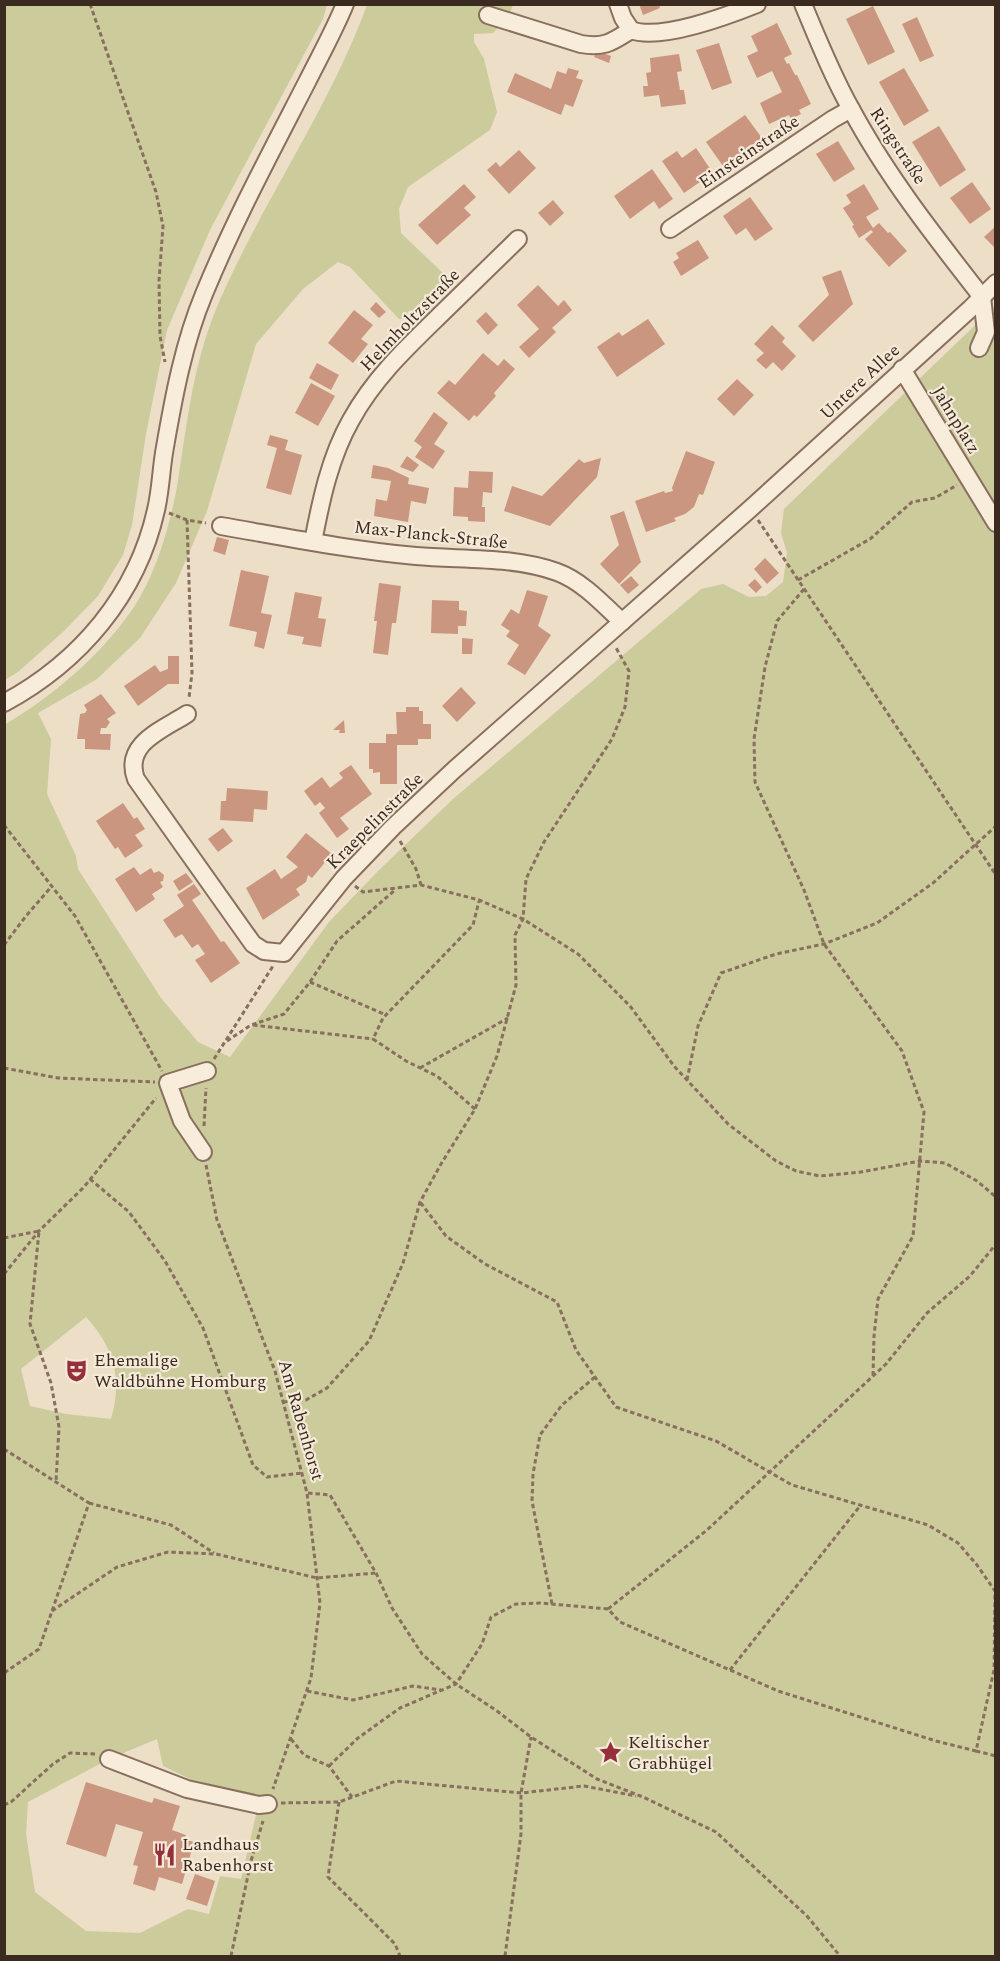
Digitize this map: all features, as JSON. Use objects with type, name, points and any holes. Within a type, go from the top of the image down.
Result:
[{"type":"street","points":[[4,703],[23,693],[70,657],[95,633],[118,602],[135,573],[157,508],[165,447],[185,349],[203,296],[230,234],[345,4]]},
{"type":"street","points":[[618,4],[623,18],[632,30],[650,34],[728,16],[756,4]]},
{"type":"street","name":"Ringstraße","points":[[803,4],[820,46],[851,109],[929,230],[982,297]]},
{"type":"street","points":[[488,15],[581,44],[595,46],[609,45],[632,30]]},
{"type":"street","name":"Einsteinstraße","points":[[669,229],[833,118],[851,109]]},
{"type":"street","name":"Helmholtzstraße","points":[[313,542],[321,499],[333,461],[350,421],[372,387],[396,358],[519,239]]},
{"type":"street","name":"Untere Allee","points":[[750,509],[996,283]]},
{"type":"street","points":[[979,348],[986,332],[982,297]]},
{"type":"street","name":"Jahnplatz","points":[[902,369],[996,523]]},
{"type":"street","name":"Kraepelinstraße","points":[[284,953],[344,878],[393,827],[455,769],[750,509]]},
{"type":"street","name":"Max-Planck-Straße","points":[[221,526],[313,542],[416,556],[507,561],[558,572],[578,584],[622,622]]},
{"type":"street","points":[[187,714],[141,744],[132,761],[136,779],[252,944],[264,951],[284,953]]},
{"type":"street","points":[[203,1152],[182,1121],[168,1083],[207,1071]]},
{"type":"street","points":[[109,1759],[187,1789],[259,1805],[268,1804]]},
{"type":"path","points":[[90,4],[156,192],[163,226],[159,281],[160,336],[165,366]]},
{"type":"path","points":[[798,580],[870,539],[912,502],[935,498],[955,485],[973,485]]},
{"type":"path","points":[[157,508],[187,520],[221,526]]},
{"type":"path","points":[[750,509],[996,875]]},
{"type":"path","points":[[187,520],[192,673],[187,714]]},
{"type":"path","points":[[804,589],[777,621],[765,667],[753,739],[755,782],[804,890],[824,944],[902,1051],[924,1112],[913,1236],[878,1299],[873,1376]]},
{"type":"path","points":[[283,1402],[306,1400],[327,1388],[369,1341],[403,1263],[420,1202],[475,1109],[497,1056],[516,985],[515,935],[523,919],[526,879],[544,842],[612,739],[625,707],[629,671],[609,633]]},
{"type":"path","points":[[4,825],[75,916],[168,1083]]},
{"type":"path","points":[[687,1080],[698,1026],[721,973],[776,954],[824,944],[877,923],[933,884],[996,826]]},
{"type":"path","points":[[393,827],[416,869],[421,885]]},
{"type":"path","points":[[344,878],[363,892],[396,890],[421,885],[479,900],[523,919],[578,954],[630,1006],[674,1066],[728,1124],[776,1161],[796,1171],[820,1176],[861,1172],[920,1161],[945,1163],[977,1181],[996,1197]]},
{"type":"path","points":[[4,945],[52,886]]},
{"type":"path","points":[[284,953],[264,978],[225,1042],[251,1025],[284,1014],[310,982],[337,941],[396,890]]},
{"type":"path","points":[[373,1039],[387,1015],[473,925],[479,900]]},
{"type":"path","points":[[310,982],[387,1015]]},
{"type":"path","points":[[420,1068],[507,1018]]},
{"type":"path","points":[[251,1025],[373,1039],[406,1061],[437,1076],[475,1109]]},
{"type":"path","points":[[4,1068],[58,1078],[168,1083]]},
{"type":"path","name":"Am Rabenhorst","points":[[207,1071],[203,1152],[217,1220],[274,1371],[307,1493],[320,1603],[311,1678]]},
{"type":"path","points":[[4,1274],[39,1231],[90,1179],[168,1083]]},
{"type":"path","points":[[90,1179],[129,1212],[165,1261],[202,1328],[253,1465],[267,1477],[302,1473]]},
{"type":"path","points":[[420,1202],[446,1236],[485,1264],[557,1302],[576,1350],[616,1407],[716,1441],[792,1485],[928,1525],[958,1543],[995,1591],[994,1670],[976,1751]]},
{"type":"path","points":[[4,1238],[39,1231]]},
{"type":"path","points":[[39,1231],[30,1324],[51,1383],[59,1427],[56,1482]]},
{"type":"path","points":[[608,1609],[707,1530],[886,1364],[927,1313],[970,1276],[996,1244]]},
{"type":"path","points":[[552,1604],[532,1501],[533,1474],[540,1435],[562,1405],[595,1377]]},
{"type":"path","points":[[4,1449],[89,1503],[171,1524],[216,1554]]},
{"type":"path","points":[[307,1493],[330,1495],[376,1573],[392,1608],[422,1654],[456,1684],[531,1737],[597,1779],[643,1797],[716,1832],[807,1916],[840,1956]]},
{"type":"path","points":[[4,1673],[39,1649],[89,1503]]},
{"type":"path","points":[[730,1670],[860,1506]]},
{"type":"path","points":[[52,1611],[117,1567],[168,1552],[216,1554],[317,1578],[376,1573]]},
{"type":"path","points":[[329,1766],[358,1738],[400,1708],[456,1684],[483,1644],[491,1617],[516,1604],[552,1604],[608,1609],[620,1622],[778,1690],[936,1741],[996,1756]]},
{"type":"path","points":[[307,1691],[353,1700],[413,1686],[442,1690]]},
{"type":"path","points":[[505,1956],[521,1834],[521,1792],[531,1737]]},
{"type":"path","points":[[291,1738],[304,1755],[329,1766],[352,1797]]},
{"type":"path","points":[[4,1805],[11,1802],[53,1764],[70,1753],[98,1755],[109,1759]]},
{"type":"path","points":[[268,1804],[339,1802],[396,1781],[521,1792],[584,1786],[643,1797]]},
{"type":"path","points":[[339,1802],[328,1877],[394,1944],[400,1956]]},
{"type":"path","points":[[231,1956],[242,1906]]},
{"type":"green space","points":[[5,4],[327,5],[323,19],[210,230],[167,330],[146,434],[132,525],[123,555],[98,596],[64,631],[18,672],[5,680]]},
{"type":"green space","points":[[367,5],[513,5],[508,17],[493,33],[474,34],[474,42],[484,59],[497,112],[490,130],[408,187],[399,209],[401,233],[448,278],[441,295],[409,319],[399,319],[350,267],[338,262],[303,289],[256,344],[207,511],[176,583],[140,638],[97,679],[38,713],[51,739],[47,794],[76,856],[78,869],[161,998],[198,1042],[230,1057],[329,922],[453,799],[701,589],[723,584],[749,597],[766,596],[783,582],[787,553],[781,533],[784,509],[995,306],[995,1956],[5,1956],[4,725],[57,688],[90,659],[132,610],[148,582],[170,519],[193,388],[213,317],[240,257],[317,115]],"holes":[[[86,1317],[103,1340],[113,1364],[116,1390],[111,1419],[66,1414],[30,1406],[21,1369]],[[157,1739],[163,1766],[190,1779],[260,1798],[241,1879],[220,1876],[209,1914],[188,1909],[140,1933],[86,1931],[35,1892],[26,1834],[28,1802],[109,1759]]]},
{"type":"building","points":[[639,4],[659,4],[660,8],[643,15]]},
{"type":"building","points":[[873,6],[895,52],[868,65],[846,19]]},
{"type":"building","points":[[917,17],[934,56],[920,62],[902,24]]},
{"type":"building","points":[[777,23],[792,54],[784,58],[797,75],[811,104],[799,110],[801,114],[791,119],[789,115],[769,124],[760,103],[782,92],[772,71],[757,78],[747,56],[758,51],[751,36]]},
{"type":"building","points":[[719,43],[732,83],[712,90],[696,50]]},
{"type":"building","points":[[597,51],[611,56],[609,63],[594,57]]},
{"type":"building","points":[[679,54],[682,71],[677,72],[680,90],[684,90],[686,104],[661,107],[659,95],[644,97],[643,86],[648,86],[646,73],[651,72],[650,58]]},
{"type":"building","points":[[568,68],[579,71],[576,78],[583,80],[573,107],[565,104],[561,115],[507,92],[515,73],[551,89],[557,71],[566,74]]},
{"type":"building","points":[[904,68],[929,111],[904,126],[879,82]]},
{"type":"building","points":[[745,115],[762,138],[723,166],[706,142]]},
{"type":"building","points":[[939,126],[966,170],[940,187],[912,142]]},
{"type":"building","points":[[838,141],[855,169],[834,182],[816,154]]},
{"type":"building","points":[[696,148],[713,173],[684,193],[662,161],[677,151],[682,158]]},
{"type":"building","points":[[519,150],[536,168],[509,194],[487,170],[496,162],[500,167]]},
{"type":"building","points":[[652,169],[673,199],[659,209],[654,201],[630,219],[614,196]]},
{"type":"building","points":[[972,182],[991,209],[970,224],[950,198]]},
{"type":"building","points":[[464,184],[476,197],[464,208],[471,215],[437,245],[418,225]]},
{"type":"building","points":[[864,184],[879,209],[866,217],[873,228],[879,223],[907,251],[889,267],[865,239],[873,232],[871,230],[859,238],[843,208],[851,203],[846,195]]},
{"type":"building","points":[[750,197],[773,229],[755,241],[746,228],[736,235],[723,216]]},
{"type":"building","points":[[553,200],[564,213],[550,226],[538,213]]},
{"type":"building","points":[[996,226],[996,249],[984,237]]},
{"type":"building","points":[[698,240],[709,258],[681,276],[673,262],[679,258],[676,253]]},
{"type":"building","points":[[841,270],[853,304],[813,342],[798,326],[829,295],[822,277]]},
{"type":"building","points":[[538,285],[558,306],[564,300],[572,310],[552,328],[556,332],[529,358],[519,347],[539,329],[517,305]]},
{"type":"building","points":[[376,302],[386,312],[379,318],[370,309]]},
{"type":"building","points":[[354,310],[373,325],[361,339],[368,344],[353,363],[328,343]]},
{"type":"building","points":[[486,312],[498,325],[488,335],[476,321]]},
{"type":"building","points":[[648,319],[665,344],[617,377],[597,347],[619,332],[622,336]]},
{"type":"building","points":[[772,325],[785,338],[782,342],[796,356],[782,371],[773,362],[766,369],[756,360],[764,353],[754,344]]},
{"type":"building","points":[[483,353],[498,366],[504,359],[515,369],[494,393],[496,396],[477,417],[474,415],[469,421],[437,393],[449,380],[455,385]]},
{"type":"building","points":[[317,363],[339,375],[331,390],[309,378]]},
{"type":"building","points":[[737,379],[754,395],[734,416],[717,399]]},
{"type":"building","points":[[311,383],[335,396],[318,426],[295,413]]},
{"type":"building","points":[[434,412],[448,423],[434,444],[445,451],[433,469],[415,457],[422,447],[414,441]]},
{"type":"building","points":[[270,435],[288,440],[285,450],[302,455],[291,495],[266,488],[277,448],[267,445]]},
{"type":"building","points":[[686,451],[715,462],[703,495],[699,494],[694,507],[674,518],[676,521],[646,532],[635,501],[664,491],[665,493],[673,491],[672,488]]},
{"type":"building","points":[[407,456],[419,465],[413,472],[400,467]]},
{"type":"building","points":[[601,458],[597,477],[550,526],[504,511],[512,486],[542,496],[579,459],[584,463]]},
{"type":"building","points":[[373,465],[388,468],[409,478],[408,484],[429,488],[426,504],[411,501],[408,522],[374,516],[376,499],[387,501],[391,481],[371,478]]},
{"type":"building","points":[[469,471],[493,472],[492,493],[483,492],[482,507],[485,507],[485,522],[468,521],[468,517],[453,516],[454,487],[468,488]]},
{"type":"building","points":[[624,511],[641,562],[619,584],[600,564],[619,545],[610,516]]},
{"type":"building","points":[[217,537],[229,540],[225,555],[213,551]]},
{"type":"building","points":[[765,558],[779,573],[767,584],[754,569]]},
{"type":"building","points":[[241,570],[269,576],[261,613],[272,615],[264,649],[254,646],[257,632],[229,626]]},
{"type":"building","points":[[631,576],[639,585],[628,594],[620,585]]},
{"type":"building","points":[[755,579],[762,587],[756,593],[748,585]]},
{"type":"building","points":[[379,583],[401,586],[396,623],[392,623],[388,655],[373,653]]},
{"type":"building","points":[[527,590],[548,596],[538,626],[551,635],[525,675],[507,664],[519,645],[506,636],[510,631],[501,625],[511,609],[519,614]]},
{"type":"building","points":[[295,592],[322,597],[318,618],[326,619],[321,647],[302,644],[304,637],[287,634]]},
{"type":"building","points":[[432,600],[459,601],[459,610],[467,611],[466,626],[458,626],[458,634],[431,633]]},
{"type":"building","points":[[462,638],[473,639],[472,654],[462,654]]},
{"type":"building","points":[[168,656],[179,656],[179,684],[168,684],[138,706],[124,686],[155,665],[160,672],[168,669]]},
{"type":"building","points":[[461,687],[476,703],[457,722],[442,706]]},
{"type":"building","points":[[101,694],[116,713],[107,719],[110,722],[106,728],[101,728],[100,734],[111,734],[110,750],[85,749],[85,739],[77,739],[80,714],[87,710],[84,705]]},
{"type":"building","points":[[406,707],[419,707],[419,711],[423,711],[423,724],[431,724],[431,739],[418,739],[418,745],[397,745],[397,784],[380,784],[380,772],[373,773],[373,769],[369,769],[369,743],[386,743],[386,734],[397,734],[396,712],[406,712]]},
{"type":"building","points":[[344,720],[345,733],[333,730]]},
{"type":"building","points":[[351,765],[372,794],[340,818],[349,829],[337,838],[319,813],[325,808],[320,802],[315,806],[304,791],[322,777],[330,788],[343,778],[339,773]]},
{"type":"building","points":[[227,788],[268,791],[267,810],[254,809],[253,822],[220,820],[221,801],[226,801]]},
{"type":"building","points":[[123,803],[134,819],[137,817],[145,829],[135,835],[143,846],[125,858],[118,847],[115,849],[96,821]]},
{"type":"building","points":[[223,828],[233,841],[218,852],[208,839]]},
{"type":"building","points":[[306,833],[332,854],[312,878],[308,875],[306,882],[296,889],[300,895],[263,920],[246,888],[275,869],[281,879],[298,867],[286,857]]},
{"type":"building","points":[[134,867],[140,875],[151,868],[154,873],[159,871],[164,875],[163,881],[160,882],[163,887],[152,894],[155,899],[136,912],[115,879]]},
{"type":"building","points":[[186,873],[193,882],[179,891],[173,881]]},
{"type":"building","points":[[194,884],[201,894],[192,900],[221,942],[224,941],[240,963],[211,983],[195,960],[205,954],[198,944],[192,948],[182,934],[175,938],[163,920],[184,906],[177,895]]},
{"type":"building","points":[[86,1782],[152,1803],[154,1798],[180,1806],[172,1830],[186,1835],[184,1839],[194,1842],[182,1884],[159,1877],[155,1891],[133,1884],[138,1866],[133,1865],[143,1832],[116,1824],[106,1857],[66,1844]]},
{"type":"building","points":[[195,1874],[215,1881],[207,1906],[186,1899]]},
{"type":"place","name":"Ehemalige Waldbühne Homburg","points":[[76,1370]]},
{"type":"place","name":"Keltischer Grabhügel","points":[[610,1752]]},
{"type":"place","name":"Landhaus Rabenhorst","points":[[164,1854]]}]
